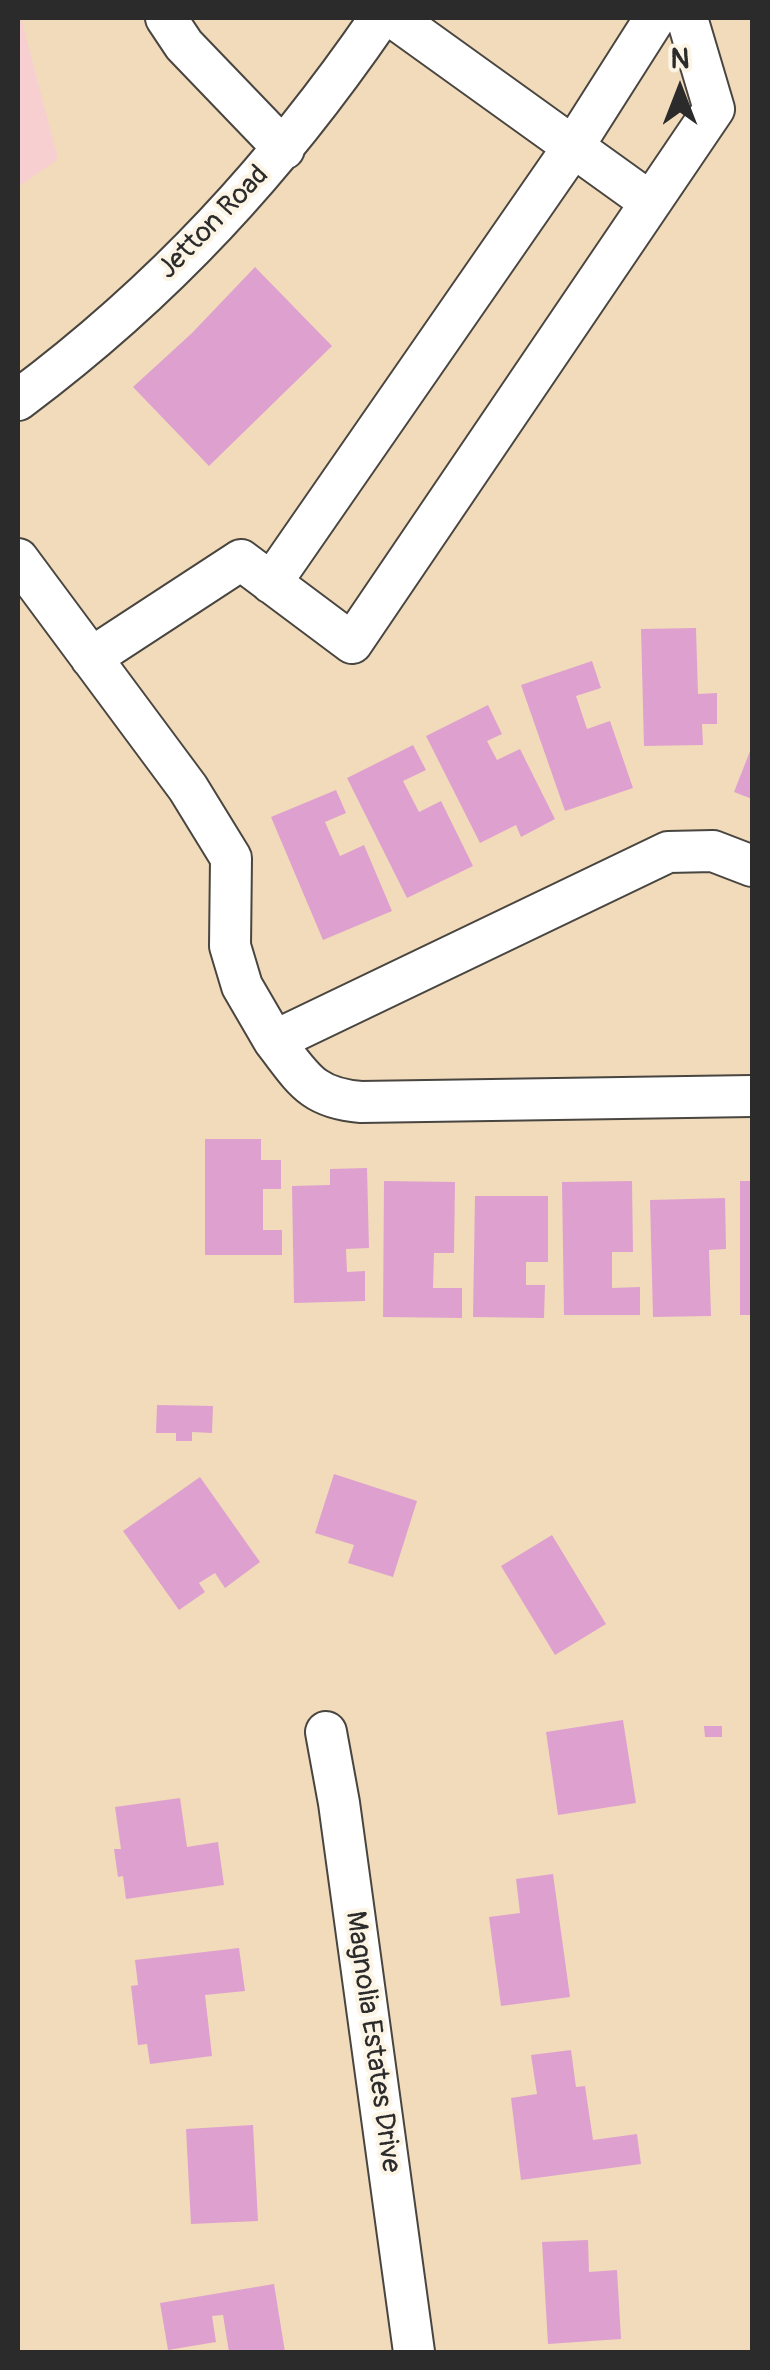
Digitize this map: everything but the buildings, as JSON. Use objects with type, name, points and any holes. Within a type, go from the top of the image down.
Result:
[{"type":"street","points":[[166,18],[184,44],[284,149]]},
{"type":"street","name":"Jetton Road","points":[[18,400],[86,349],[164,278],[284,149],[380,18]]},
{"type":"street","points":[[394,18],[650,202]]},
{"type":"street","points":[[270,582],[573,146],[655,18]]},
{"type":"street","points":[[92,658],[241,560],[352,644],[714,109],[686,18]]},
{"type":"street","points":[[18,558],[188,788],[231,858],[230,946],[242,986],[274,1042],[304,1081],[330,1099],[360,1102],[752,1096]]},
{"type":"street","points":[[274,1042],[668,852],[713,850],[752,866]]},
{"type":"street","name":"Magnolia Estates Drive","points":[[326,1732],[414,2352]]},
{"type":"shaded area","points":[[18,18],[58,159],[18,187]]}]
